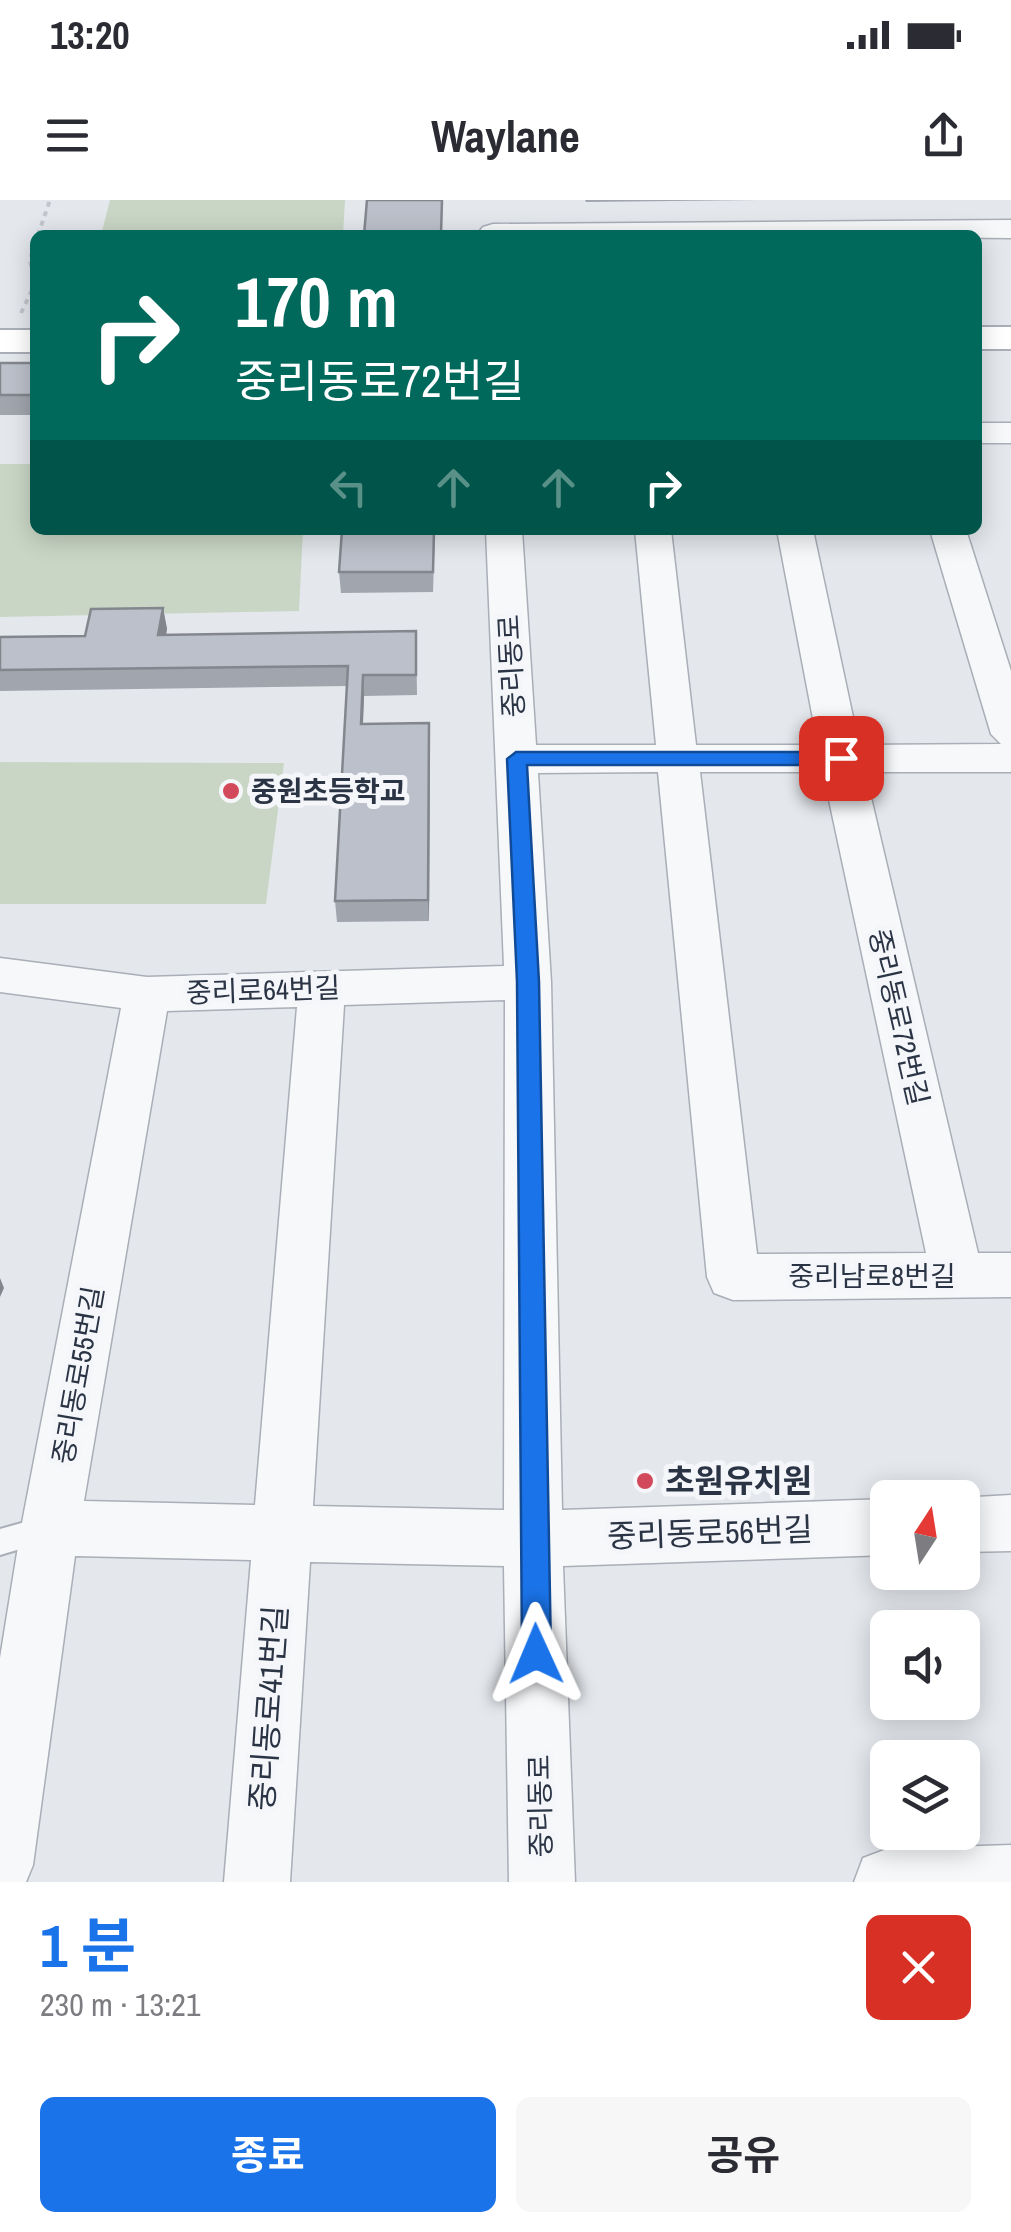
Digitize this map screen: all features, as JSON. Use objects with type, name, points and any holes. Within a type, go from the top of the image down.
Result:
[{"type":"main road","points":[[982,338],[1011,338]]},
{"type":"street","points":[[493,230],[494,200]]},
{"type":"street","points":[[930,230],[1011,229]]},
{"type":"street","points":[[982,433],[1011,433]]},
{"type":"street","name":"중리동로","points":[[504,535],[528,982],[533,1539],[542,1882]]},
{"type":"street","points":[[654,535],[680,759]]},
{"type":"street","name":"중리동로72번길","points":[[796,535],[841,758],[957,1276]]},
{"type":"street","points":[[950,535],[1011,734]]},
{"type":"street","points":[[516,759],[1011,758]]},
{"type":"street","name":"중리남로8번길","points":[[680,759],[734,1277],[1011,1275]]},
{"type":"street","name":"중리로64번길","points":[[0,975],[148,994],[528,982]]},
{"type":"street","points":[[281,1535],[322,988]]},
{"type":"street","name":"중리동로55번길","points":[[25,1535],[148,994]]},
{"type":"street","points":[[980,1523],[1011,1522]]},
{"type":"street","name":"중리동로56번길","points":[[533,1539],[870,1528]]},
{"type":"street","points":[[0,1865],[25,1535],[533,1539]]},
{"type":"street","name":"중리동로41번길","points":[[257,1882],[281,1535]]},
{"type":"street","points":[[887,1882],[1011,1878]]},
{"type":"path","points":[[40,230],[50,200]]},
{"type":"path","points":[[19,332],[30,299]]},
{"type":"green space","points":[[110,200],[345,200],[343,230],[102,230]]},
{"type":"green space","points":[[0,464],[30,464],[30,535],[303,535],[299,611],[0,617]]},
{"type":"green space","points":[[0,762],[284,763],[266,904],[0,904]]},
{"type":"building","points":[[367,200],[442,200],[441,230],[364,230]]},
{"type":"building","points":[[0,363],[30,363],[30,395],[0,395]]},
{"type":"building","points":[[342,535],[434,535],[433,572],[339,572]]},
{"type":"building","points":[[163,608],[158,635],[416,631],[416,675],[363,675],[361,724],[429,723],[428,900],[335,901],[348,666],[0,670],[0,637],[85,636],[91,609]]},
{"type":"place","name":"중원초등학교","points":[[231,791]]},
{"type":"place","name":"초원유치원","points":[[645,1481]]},
{"type":"route","points":[[536,1654],[528,982],[516,759],[841,758]]}]
